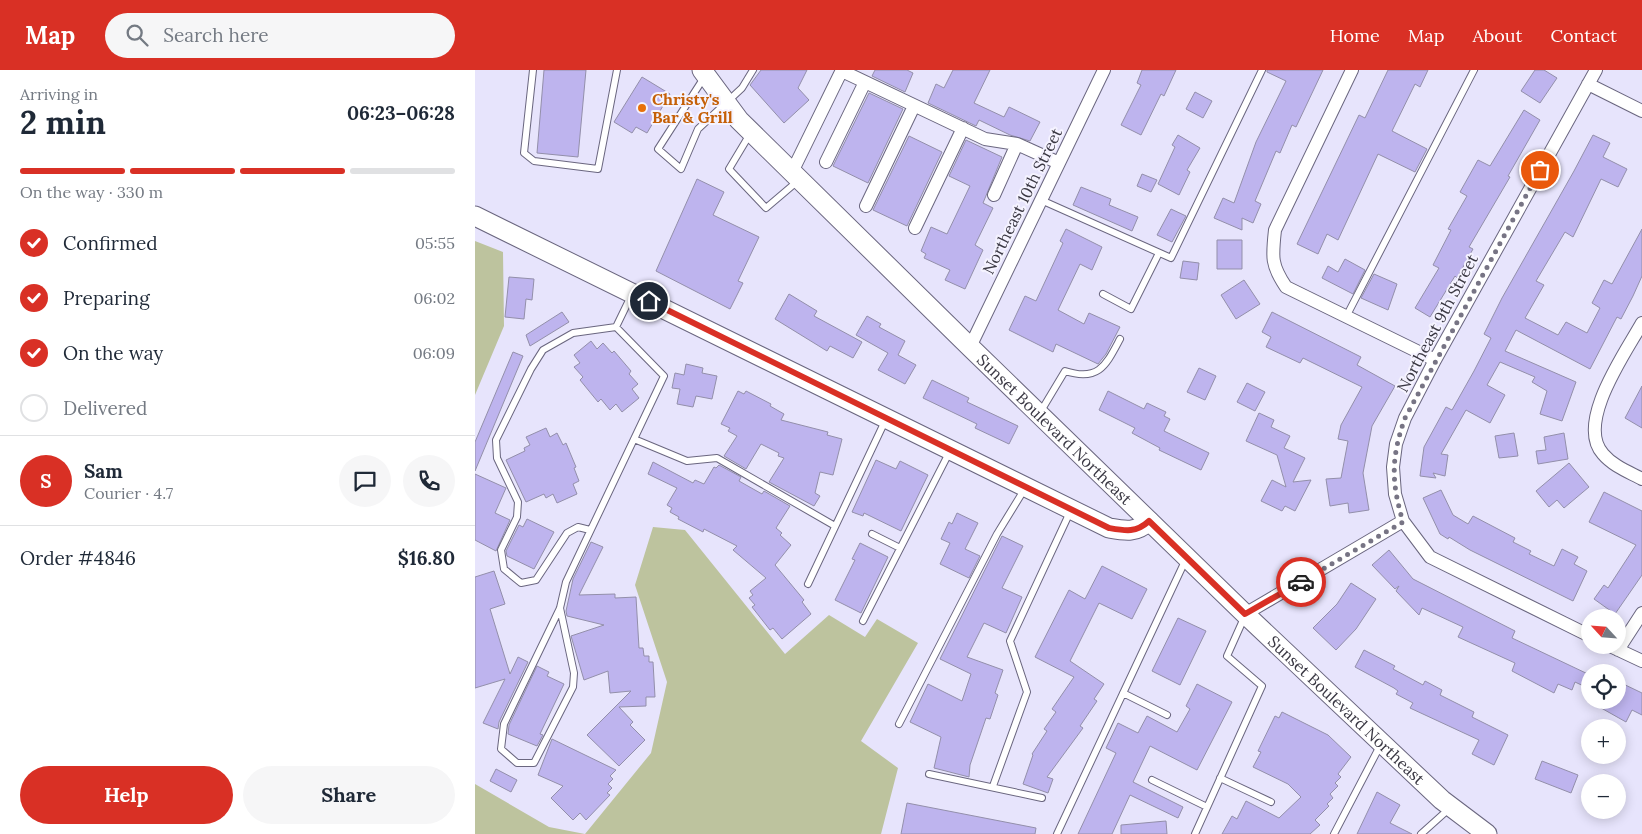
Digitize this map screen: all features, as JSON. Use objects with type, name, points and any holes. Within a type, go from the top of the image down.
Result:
[{"type":"main road","name":"Sunset Boulevard Northeast","points":[[704,72],[727,105],[751,132],[1039,415],[1245,614],[1451,807],[1487,834]]},
{"type":"main road","points":[[475,216],[1109,528],[1129,532],[1141,528],[1149,521]]},
{"type":"street","points":[[796,176],[842,70],[985,139],[1017,144],[1059,163]]},
{"type":"street","name":"Northeast 10th Street","points":[[970,347],[1104,70]]},
{"type":"street","points":[[1352,70],[1275,230],[1272,251],[1275,270],[1286,287],[1435,360]]},
{"type":"street","name":"Northeast 9th Street","points":[[1403,522],[1395,494],[1393,467],[1396,444],[1405,418],[1435,360],[1596,70]]},
{"type":"street","points":[[826,162],[865,82]]},
{"type":"street","points":[[1588,84],[1642,111]]},
{"type":"street","points":[[866,206],[914,106]]},
{"type":"street","points":[[915,228],[963,128]]},
{"type":"street","points":[[994,195],[1017,144]]},
{"type":"street","points":[[1642,323],[1601,398],[1596,418],[1595,436],[1601,453],[1616,465],[1642,479]]},
{"type":"street","points":[[1245,614],[1403,522],[1430,557],[1581,632]]},
{"type":"street","points":[[1626,632],[1642,613]]},
{"type":"street","points":[[1626,653],[1642,661]]},
{"type":"lane","points":[[533,70],[524,154],[534,161],[598,168],[617,70]]},
{"type":"lane","points":[[704,72],[658,149],[681,169],[698,129],[727,105],[742,88],[753,70]]},
{"type":"lane","points":[[1041,200],[1171,258],[1262,70]]},
{"type":"lane","points":[[1346,317],[1474,70]]},
{"type":"lane","points":[[751,132],[729,169],[766,208],[796,176]]},
{"type":"lane","points":[[1103,294],[1131,309],[1159,253]]},
{"type":"lane","points":[[616,327],[632,293]]},
{"type":"lane","points":[[560,608],[574,673],[573,687],[534,763],[517,763],[501,749],[504,724],[560,608],[566,582],[664,376],[616,327]]},
{"type":"lane","points":[[590,530],[578,527],[567,532],[536,580],[521,583],[504,569],[501,550],[517,517],[518,502],[497,458],[497,440],[531,368],[543,350],[573,332],[616,327]]},
{"type":"lane","points":[[1039,415],[1051,391],[1065,371],[1075,375],[1097,373],[1107,365],[1120,338]]},
{"type":"lane","points":[[807,584],[887,418]]},
{"type":"lane","points":[[634,439],[687,461],[717,458],[835,526]]},
{"type":"lane","points":[[863,621],[951,449]]},
{"type":"lane","points":[[899,724],[997,534],[1026,486]]},
{"type":"lane","points":[[993,786],[1027,692],[1010,641],[1072,509]]},
{"type":"lane","points":[[872,534],[900,548]]},
{"type":"lane","points":[[1057,834],[1187,558]]},
{"type":"lane","points":[[1195,834],[1262,686],[1227,656],[1245,614]]},
{"type":"lane","points":[[1123,693],[1167,715]]},
{"type":"lane","points":[[1334,834],[1382,742]]},
{"type":"lane","points":[[929,774],[993,786],[1041,798]]},
{"type":"lane","points":[[1220,778],[1271,802]]},
{"type":"lane","points":[[1152,780],[1207,807]]},
{"type":"lane","points":[[1421,834],[1451,807]]},
{"type":"green space","points":[[475,241],[503,252],[504,326],[475,395]]},
{"type":"green space","points":[[653,527],[685,530],[785,654],[829,615],[865,637],[877,619],[918,643],[861,741],[898,768],[881,834],[585,834],[651,753],[667,682],[635,585]]},
{"type":"green space","points":[[475,784],[549,827],[585,834],[475,834]]},
{"type":"building","points":[[544,70],[586,70],[578,157],[537,153]]},
{"type":"building","points":[[761,70],[807,70],[798,88],[809,100],[784,123],[750,85]]},
{"type":"building","points":[[875,70],[907,70],[913,73],[905,92],[872,76]]},
{"type":"building","points":[[953,70],[990,70],[974,103],[1004,117],[1009,107],[1040,122],[1030,141],[1010,135],[979,120],[976,126],[928,103],[936,84],[944,88]]},
{"type":"building","points":[[1142,70],[1176,70],[1164,96],[1161,94],[1141,135],[1121,125],[1141,85],[1137,83]]},
{"type":"building","points":[[1267,70],[1323,70],[1296,127],[1292,125],[1280,153],[1276,151],[1255,201],[1261,204],[1253,223],[1242,218],[1242,230],[1214,218],[1223,198],[1234,203],[1256,142],[1286,81],[1267,72]]},
{"type":"building","points":[[1388,70],[1428,70],[1420,87],[1415,84],[1392,131],[1427,149],[1415,172],[1378,154],[1338,240],[1327,234],[1318,254],[1297,244],[1359,115],[1365,118]]},
{"type":"building","points":[[1535,70],[1544,70],[1557,78],[1540,103],[1521,91]]},
{"type":"building","name":"Christy's Bar & Grill","points":[[642,77],[670,94],[647,133],[636,127],[632,133],[614,122]]},
{"type":"building","points":[[1195,92],[1212,101],[1203,118],[1186,109]]},
{"type":"building","points":[[869,93],[903,109],[868,183],[833,166]]},
{"type":"building","points":[[1524,110],[1540,120],[1508,176],[1510,177],[1469,247],[1473,249],[1457,278],[1455,276],[1430,317],[1415,308],[1439,268],[1433,265],[1451,230],[1448,229],[1467,196],[1460,192],[1478,160],[1490,166]]},
{"type":"building","points":[[1178,135],[1200,148],[1187,170],[1190,172],[1179,195],[1158,184],[1175,147],[1172,145]]},
{"type":"building","points":[[1593,135],[1610,143],[1603,157],[1627,169],[1618,187],[1601,179],[1573,237],[1565,232],[1536,281],[1544,285],[1525,318],[1558,335],[1566,322],[1587,333],[1600,308],[1592,303],[1604,280],[1612,284],[1642,229],[1642,276],[1633,296],[1621,319],[1617,317],[1590,369],[1516,330],[1505,351],[1576,382],[1562,421],[1540,414],[1547,391],[1532,382],[1535,377],[1500,362],[1487,385],[1505,395],[1490,423],[1466,410],[1441,454],[1448,455],[1445,476],[1433,473],[1436,478],[1420,476],[1424,447],[1446,407],[1452,410],[1474,371],[1491,338],[1484,334],[1502,298]]},
{"type":"building","points":[[909,136],[942,152],[907,226],[873,210]]},
{"type":"building","points":[[966,140],[1002,157],[983,203],[993,208],[975,245],[983,250],[965,289],[945,280],[950,270],[924,258],[926,254],[921,251],[931,227],[947,234],[970,186],[949,176]]},
{"type":"building","points":[[1142,174],[1157,180],[1151,192],[1137,186]]},
{"type":"building","points":[[697,179],[724,192],[713,215],[759,237],[738,281],[743,283],[730,309],[656,271]]},
{"type":"building","points":[[1081,187],[1111,199],[1109,205],[1138,217],[1132,231],[1073,205]]},
{"type":"building","points":[[1171,209],[1186,216],[1172,242],[1157,235]]},
{"type":"building","points":[[1066,229],[1102,247],[1092,270],[1080,264],[1058,310],[1084,324],[1089,313],[1120,327],[1106,354],[1098,364],[1056,344],[1053,352],[1009,330],[1025,296],[1036,301],[1063,243],[1060,241]]},
{"type":"building","points":[[1217,240],[1242,240],[1242,269],[1217,269]]},
{"type":"building","points":[[1345,259],[1365,270],[1353,294],[1322,278],[1328,266],[1338,272]]},
{"type":"building","points":[[1183,261],[1199,263],[1197,280],[1180,278]]},
{"type":"building","points":[[1374,274],[1397,284],[1388,310],[1361,298]]},
{"type":"building","points":[[509,277],[534,279],[532,300],[526,299],[524,319],[505,317]]},
{"type":"building","points":[[1244,280],[1260,304],[1236,319],[1221,295]]},
{"type":"building","points":[[789,294],[817,311],[814,316],[862,342],[853,358],[830,346],[827,351],[775,319]]},
{"type":"building","points":[[562,312],[569,322],[530,346],[526,335]]},
{"type":"building","points":[[1272,312],[1361,357],[1357,365],[1395,386],[1372,426],[1363,473],[1369,510],[1349,513],[1348,503],[1330,506],[1326,479],[1341,478],[1348,441],[1338,439],[1341,425],[1362,387],[1303,358],[1300,363],[1266,347],[1271,337],[1262,332]]},
{"type":"building","points":[[867,316],[881,324],[879,327],[905,341],[898,355],[916,365],[905,384],[878,370],[888,353],[856,335]]},
{"type":"building","points":[[591,341],[597,349],[603,343],[612,353],[614,351],[631,371],[629,374],[638,384],[632,389],[639,398],[622,412],[616,404],[610,410],[601,399],[598,402],[580,380],[583,377],[574,367],[580,363],[574,355]]},
{"type":"building","points":[[513,352],[523,356],[475,471],[475,442]]},
{"type":"building","points":[[686,364],[703,368],[702,373],[717,376],[712,399],[696,396],[693,407],[677,404],[680,389],[672,388],[675,373],[684,375]]},
{"type":"building","points":[[1199,368],[1216,376],[1205,400],[1187,392]]},
{"type":"building","points":[[932,380],[969,398],[967,402],[1018,426],[1009,444],[975,428],[977,424],[923,398]]},
{"type":"building","points":[[1247,383],[1265,392],[1255,411],[1237,402]]},
{"type":"building","points":[[1642,386],[1642,428],[1625,418]]},
{"type":"building","points":[[738,391],[744,394],[746,391],[771,404],[770,406],[784,414],[781,420],[828,432],[827,435],[842,439],[833,475],[820,472],[815,493],[820,496],[814,506],[769,482],[784,458],[778,456],[779,453],[761,444],[746,469],[724,456],[737,436],[728,431],[730,428],[721,424]]},
{"type":"building","points":[[1108,391],[1144,409],[1147,403],[1166,412],[1164,416],[1170,419],[1164,431],[1209,453],[1201,470],[1159,450],[1160,448],[1132,433],[1135,428],[1099,410]]},
{"type":"building","points":[[1259,413],[1274,420],[1271,427],[1290,436],[1284,448],[1305,458],[1293,482],[1311,480],[1295,511],[1285,506],[1282,511],[1261,501],[1272,480],[1286,487],[1277,455],[1246,441]]},
{"type":"building","points":[[546,428],[550,437],[557,433],[563,445],[566,443],[576,467],[574,468],[579,481],[573,484],[577,494],[557,503],[553,494],[546,498],[544,494],[526,502],[506,460],[525,451],[524,448],[530,445],[526,437]]},
{"type":"building","points":[[1514,433],[1518,456],[1499,458],[1495,436]]},
{"type":"building","points":[[1564,433],[1568,459],[1538,464],[1536,451],[1546,450],[1544,437]]},
{"type":"building","points":[[876,460],[896,469],[900,461],[928,475],[901,531],[864,513],[863,516],[852,512]]},
{"type":"building","points":[[653,462],[693,483],[695,480],[704,484],[714,467],[716,468],[719,465],[741,477],[739,481],[762,494],[764,491],[790,506],[776,528],[782,533],[780,535],[791,545],[775,565],[804,600],[802,602],[811,614],[782,639],[773,628],[770,630],[752,607],[755,605],[749,598],[753,595],[750,591],[766,578],[733,550],[737,546],[704,529],[703,532],[678,519],[679,517],[670,512],[672,508],[667,505],[677,488],[648,474]]},
{"type":"building","points":[[1569,463],[1589,487],[1564,508],[1557,500],[1549,507],[1536,491]]},
{"type":"building","points":[[475,474],[506,488],[495,513],[510,520],[496,551],[475,540]]},
{"type":"building","points":[[1441,490],[1453,515],[1468,524],[1473,516],[1515,538],[1513,542],[1531,551],[1529,554],[1554,566],[1562,549],[1578,557],[1574,564],[1587,571],[1573,601],[1440,534],[1423,498]]},
{"type":"building","points":[[1604,492],[1642,511],[1642,575],[1618,609],[1608,609],[1594,599],[1604,585],[1608,588],[1636,545],[1589,522]]},
{"type":"building","points":[[957,513],[978,523],[965,549],[980,556],[969,578],[940,564],[950,543],[941,539],[949,522],[952,524]]},
{"type":"building","points":[[527,519],[554,532],[534,569],[507,556],[506,551],[519,525],[523,527]]},
{"type":"building","points":[[1002,536],[1023,546],[1002,588],[1022,597],[1006,633],[984,623],[967,657],[1003,670],[995,693],[998,695],[990,719],[986,718],[970,765],[969,777],[934,768],[941,737],[910,722],[928,684],[962,701],[971,674],[940,659]]},
{"type":"building","points":[[591,542],[603,547],[579,595],[615,594],[615,598],[636,597],[639,648],[643,648],[644,656],[649,656],[649,662],[653,662],[655,697],[646,697],[646,706],[619,707],[633,722],[630,725],[645,740],[619,766],[587,735],[631,691],[610,693],[608,671],[584,680],[571,636],[604,625],[567,616],[566,611],[573,579]]},
{"type":"building","points":[[860,543],[888,557],[861,613],[835,600],[855,560],[852,559]]},
{"type":"building","points":[[1389,550],[1413,579],[1515,631],[1512,638],[1581,671],[1581,685],[1575,682],[1572,690],[1558,684],[1554,693],[1512,671],[1515,663],[1458,637],[1463,627],[1422,608],[1419,615],[1396,591],[1399,586],[1395,589],[1372,565]]},
{"type":"building","points":[[1102,566],[1147,589],[1132,619],[1099,603],[1070,661],[1104,684],[1094,699],[1097,701],[1080,726],[1083,728],[1047,777],[1053,779],[1048,793],[1023,784],[1032,754],[1047,731],[1044,729],[1056,712],[1052,709],[1074,677],[1035,657],[1069,590],[1085,599]]},
{"type":"building","points":[[494,571],[505,604],[490,609],[510,674],[518,657],[528,662],[499,722],[498,729],[483,723],[505,679],[475,688],[475,577]]},
{"type":"building","points":[[1351,583],[1376,599],[1356,629],[1336,650],[1313,628],[1337,604]]},
{"type":"building","points":[[1178,618],[1206,631],[1180,685],[1152,671]]},
{"type":"building","points":[[1364,650],[1395,666],[1393,669],[1423,685],[1425,681],[1442,690],[1440,695],[1474,712],[1472,717],[1508,735],[1494,765],[1472,754],[1479,740],[1410,708],[1413,703],[1396,694],[1398,691],[1394,688],[1355,667]]},
{"type":"building","points":[[537,666],[549,672],[547,676],[564,684],[540,734],[543,735],[537,746],[508,734],[509,725]]},
{"type":"building","points":[[1197,684],[1232,702],[1197,770],[1150,746],[1133,782],[1183,807],[1178,818],[1130,795],[1112,834],[1078,834],[1116,753],[1106,748],[1118,723],[1138,733],[1147,716],[1177,732],[1190,709],[1186,706]]},
{"type":"building","points":[[1626,685],[1642,693],[1642,715],[1632,710],[1626,722],[1626,719],[1621,719],[1603,709],[1626,709]]},
{"type":"building","points":[[1282,712],[1328,735],[1351,757],[1338,774],[1341,777],[1335,783],[1338,786],[1330,794],[1333,798],[1327,804],[1329,806],[1315,820],[1320,825],[1310,834],[1222,834],[1232,816],[1237,819],[1246,801],[1279,818],[1301,797],[1288,784],[1253,767],[1261,752],[1258,751],[1275,716],[1279,718]]},
{"type":"building","points":[[552,739],[616,770],[610,776],[613,779],[608,784],[612,788],[607,793],[610,795],[586,820],[580,813],[573,820],[551,798],[563,786],[538,775]]},
{"type":"building","points":[[1542,761],[1578,775],[1571,793],[1535,779]]},
{"type":"building","points":[[496,769],[517,780],[511,792],[490,781]]},
{"type":"building","points":[[1377,792],[1400,805],[1390,823],[1412,834],[1357,834]]},
{"type":"building","points":[[907,803],[1036,828],[1035,834],[901,834]]},
{"type":"building","points":[[1166,821],[1167,834],[1121,834],[1121,825]]},
{"type":"way so far","points":[[1301,582],[1403,522],[1395,494],[1393,467],[1396,444],[1405,418],[1540,170]]},
{"type":"place","name":"Christy's Bar & Grill","points":[[642,108]]},
{"type":"route","points":[[649,301],[1109,528],[1129,532],[1141,528],[1149,521],[1245,614],[1301,582]]}]
